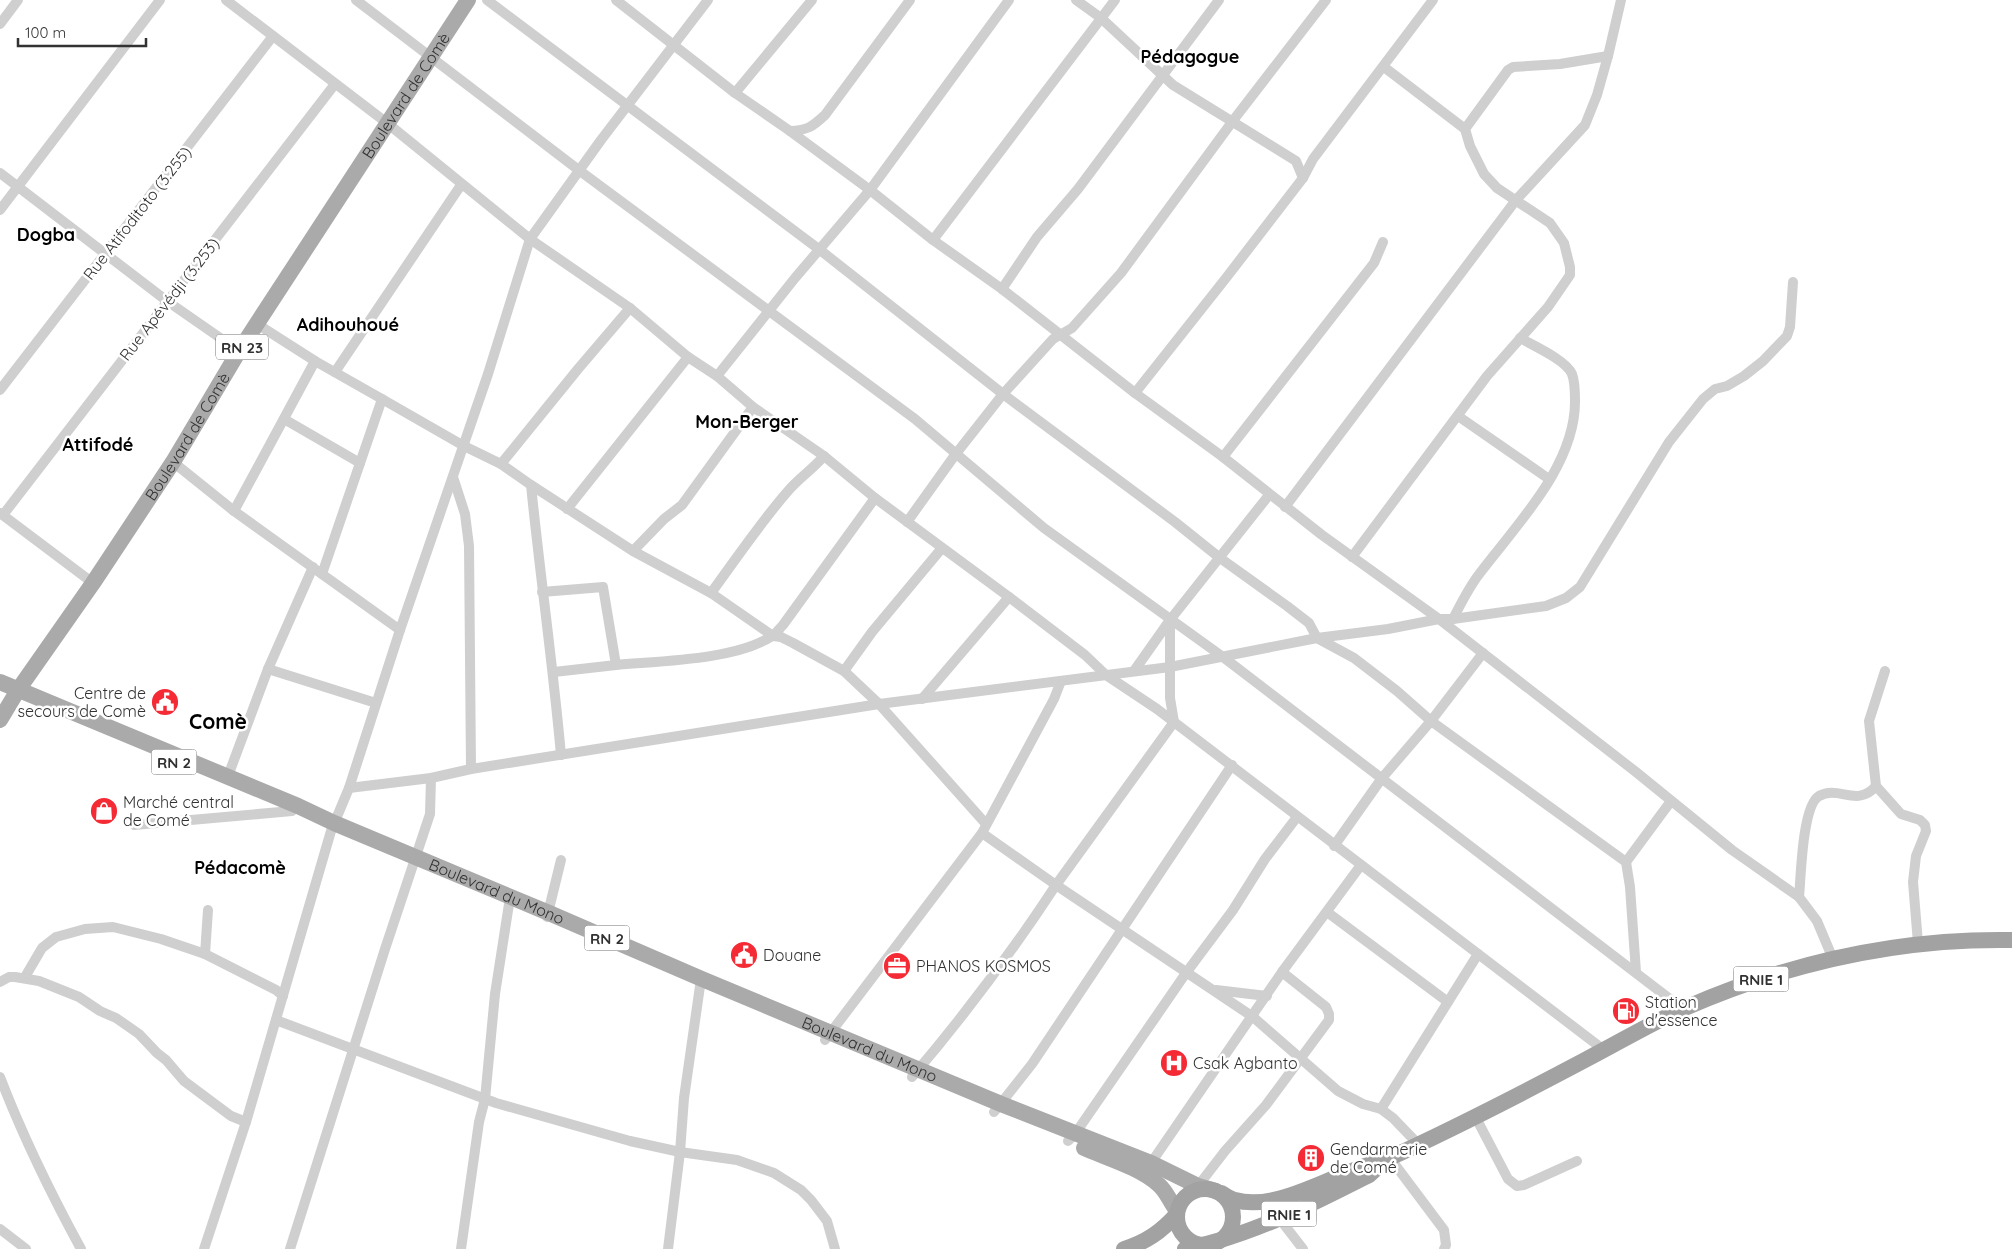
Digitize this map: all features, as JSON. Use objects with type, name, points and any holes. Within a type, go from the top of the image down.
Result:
[{"type":"highway","name":"RNIE 1","points":[[1218,1192],[1235,1200],[1260,1201],[1282,1198],[1360,1167],[1388,1159],[1419,1145],[1683,1009],[1759,980],[1833,959],[1918,943],[1974,939],[2012,940]]},
{"type":"highway","name":"RNIE 1","points":[[1185,1249],[1212,1244],[1279,1218],[1368,1175],[1388,1159]]},
{"type":"highway","points":[[1124,1249],[1152,1238],[1167,1226],[1185,1196],[1200,1189],[1218,1192],[1231,1205],[1233,1221],[1226,1235],[1212,1244],[1204,1245],[1189,1240],[1179,1229],[1177,1212]]},
{"type":"main road","name":"Boulevard de Comè","points":[[0,720],[173,462],[239,352],[468,0]]},
{"type":"main road","name":"Boulevard du Mono","points":[[0,682],[17,692],[292,811],[547,916],[1071,1138],[1155,1182],[1161,1187],[1177,1212]]},
{"type":"main road","name":"Boulevard du Mono","points":[[0,688],[17,692],[228,776],[333,827]]},
{"type":"main road","name":"Boulevard du Mono","points":[[413,860],[508,904],[547,916],[700,986],[828,1036]]},
{"type":"main road","name":"Boulevard du Mono","points":[[1071,1138],[1151,1163],[1198,1186],[1218,1192]]},
{"type":"street","points":[[0,24],[18,0]]},
{"type":"street","points":[[0,210],[160,0]]},
{"type":"street","points":[[226,0],[387,123],[461,185],[530,239],[630,308],[688,357],[717,376],[753,407],[824,456],[875,498],[1084,655],[1106,675],[1157,709],[1232,765],[1297,818],[1604,1050]]},
{"type":"street","points":[[356,0],[580,171],[915,419],[1044,528],[1223,657],[1683,1009]]},
{"type":"street","points":[[487,0],[820,250],[1003,394],[1309,623],[1317,638],[1354,658],[1431,721],[1626,862],[1630,887],[1636,972]]},
{"type":"street","points":[[204,1249],[246,1122],[333,827],[349,788],[400,630],[464,446],[530,239],[627,106],[708,0]]},
{"type":"street","points":[[736,93],[812,0]]},
{"type":"street","points":[[790,131],[804,130],[813,126],[825,115],[910,0]]},
{"type":"street","points":[[717,376],[795,278],[870,190],[1009,0]]},
{"type":"street","points":[[1076,0],[1101,18],[1164,77],[1192,97],[1296,161],[1303,178]]},
{"type":"street","points":[[933,240],[1115,0]]},
{"type":"street","points":[[1002,290],[1037,237],[1078,189],[1164,77],[1219,0]]},
{"type":"street","points":[[907,522],[956,454],[1003,394],[1053,339],[1072,328],[1121,273],[1232,122],[1326,0]]},
{"type":"street","points":[[1135,393],[1303,178],[1313,159],[1433,0]]},
{"type":"street","points":[[1285,507],[1516,200],[1585,125],[1597,95],[1621,0]]},
{"type":"street","points":[[619,1],[736,93],[870,190],[1135,393],[1223,457],[1269,495],[1439,619],[1636,772],[1732,850],[1800,897],[1817,922],[1833,959]]},
{"type":"street","name":"Rue Atifoditoto (3.255)","points":[[0,390],[273,36]]},
{"type":"street","points":[[1465,129],[1508,70],[1513,67],[1560,64],[1608,56]]},
{"type":"street","points":[[1352,557],[1487,376],[1564,286],[1570,275],[1564,243],[1550,223],[1497,188],[1484,174],[1470,146],[1465,129],[1384,67]]},
{"type":"street","name":"Rue Apévédji (3.253)","points":[[1,514],[335,84]]},
{"type":"street","points":[[1296,161],[1313,159]]},
{"type":"street","points":[[0,173],[239,352]]},
{"type":"street","points":[[335,372],[461,185]]},
{"type":"street","points":[[1223,457],[1374,263],[1383,242]]},
{"type":"street","points":[[349,788],[431,778],[471,769],[879,704],[1170,667],[1317,638],[1388,629],[1439,619],[1453,619],[1546,606],[1566,598],[1580,587],[1670,442],[1703,399],[1715,389],[1727,386],[1744,376],[1763,361],[1787,336],[1790,326],[1793,282]]},
{"type":"street","points":[[501,464],[630,308]]},
{"type":"street","points":[[257,324],[315,361],[464,446],[501,464],[567,509],[634,551],[710,593],[773,636],[781,637],[794,643],[844,671],[879,704],[984,829],[1056,885],[1253,1018],[1344,1095],[1363,1104],[1381,1109],[1393,1118],[1419,1145]]},
{"type":"street","points":[[1453,619],[1479,574],[1549,479],[1562,457],[1571,435],[1575,409],[1575,386],[1572,374],[1565,364],[1520,338]]},
{"type":"street","points":[[567,509],[688,357]]},
{"type":"street","points":[[234,511],[315,361]]},
{"type":"street","points":[[322,574],[382,399]]},
{"type":"street","points":[[634,551],[664,519],[682,505],[753,407]]},
{"type":"street","points":[[1458,416],[1549,479]]},
{"type":"street","points":[[284,419],[360,463]]},
{"type":"street","points":[[710,593],[786,493],[802,475],[814,467],[824,456]]},
{"type":"street","points":[[173,462],[234,511],[400,630]]},
{"type":"street","points":[[453,477],[465,514],[470,546],[471,769]]},
{"type":"street","points":[[531,485],[542,592],[554,672],[561,755]]},
{"type":"street","points":[[1134,671],[1170,620],[1269,495]]},
{"type":"street","points":[[554,672],[719,655],[757,644],[773,636],[783,625],[875,498]]},
{"type":"street","points":[[1,514],[93,583]]},
{"type":"street","points":[[844,671],[872,632],[942,548]]},
{"type":"street","points":[[228,776],[268,669],[313,567]]},
{"type":"street","points":[[542,592],[603,586],[616,666]]},
{"type":"street","points":[[922,699],[1009,597]]},
{"type":"street","points":[[916,1073],[952,1030],[1023,936],[1056,885],[1174,722],[1170,698],[1170,620]]},
{"type":"street","points":[[1334,846],[1382,778],[1431,721],[1483,653]]},
{"type":"street","points":[[268,669],[376,703]]},
{"type":"street","points":[[1885,671],[1869,721],[1876,786],[1901,814],[1920,820],[1925,825],[1926,831],[1916,856],[1912,882],[1918,943]]},
{"type":"street","points":[[828,1036],[984,829],[1062,681]]},
{"type":"street","points":[[998,1108],[1032,1064],[1232,765]]},
{"type":"street","points":[[290,1249],[413,860],[430,814],[431,778]]},
{"type":"street","points":[[1800,897],[1802,848],[1807,823],[1818,796],[1828,793],[1864,796],[1870,794],[1876,786]]},
{"type":"street","points":[[1626,862],[1671,801]]},
{"type":"street","points":[[134,825],[292,811]]},
{"type":"street","points":[[1071,1138],[1232,910],[1265,859],[1297,818]]},
{"type":"street","points":[[547,916],[561,860]]},
{"type":"street","points":[[1151,1163],[1253,1018],[1282,972],[1361,866]]},
{"type":"street","points":[[461,1249],[479,1122],[485,1099],[495,994],[508,904]]},
{"type":"street","points":[[205,954],[208,910]]},
{"type":"street","points":[[1327,912],[1448,1002]]},
{"type":"street","points":[[25,978],[42,948],[50,941],[62,934],[113,926],[161,939],[205,954],[276,990],[283,996]]},
{"type":"street","points":[[1381,1109],[1478,954]]},
{"type":"street","points":[[1198,1186],[1301,1059],[1329,1020],[1326,1007],[1282,972]]},
{"type":"street","points":[[0,982],[10,977],[25,978],[62,990],[124,1023],[139,1034],[166,1060],[184,1081],[231,1116],[246,1122]]},
{"type":"street","points":[[668,1249],[680,1152],[684,1098],[700,986]]},
{"type":"street","points":[[1213,990],[1267,996]]},
{"type":"street","points":[[276,1020],[485,1099],[630,1141],[680,1152],[738,1160],[774,1173],[791,1182],[812,1200],[827,1222],[835,1249]]},
{"type":"street","points":[[0,1077],[14,1116],[44,1180],[81,1249]]},
{"type":"street","points":[[1475,1116],[1508,1179],[1517,1186],[1524,1185],[1577,1161]]},
{"type":"street","points":[[1388,1159],[1444,1230],[1446,1245],[1444,1249]]},
{"type":"street","points":[[1279,1218],[1303,1249]]},
{"type":"street","points":[[0,1229],[26,1249]]},
{"type":"place","name":"Centre de secours de Comè","points":[[165,702]]},
{"type":"place","name":"Marché central de Comé","points":[[104,811]]},
{"type":"place","name":"Douane","points":[[744,955]]},
{"type":"place","name":"PHANOS KOSMOS","points":[[897,966]]},
{"type":"place","name":"Station d'essence","points":[[1626,1011]]},
{"type":"place","name":"Csak Agbanto","points":[[1174,1063]]},
{"type":"place","name":"Gendarmerie de Comé","points":[[1311,1158]]},
{"type":"district","name":"Pédagogue","points":[[1190,56]]},
{"type":"district","name":"Dogba","points":[[46,234]]},
{"type":"district","name":"Adihouhoué","points":[[348,324]]},
{"type":"district","name":"Mon-Berger","points":[[747,421]]},
{"type":"district","name":"Attifodé","points":[[98,444]]},
{"type":"district","name":"Comè","points":[[218,721]]},
{"type":"district","name":"Pédacomè","points":[[240,867]]}]
